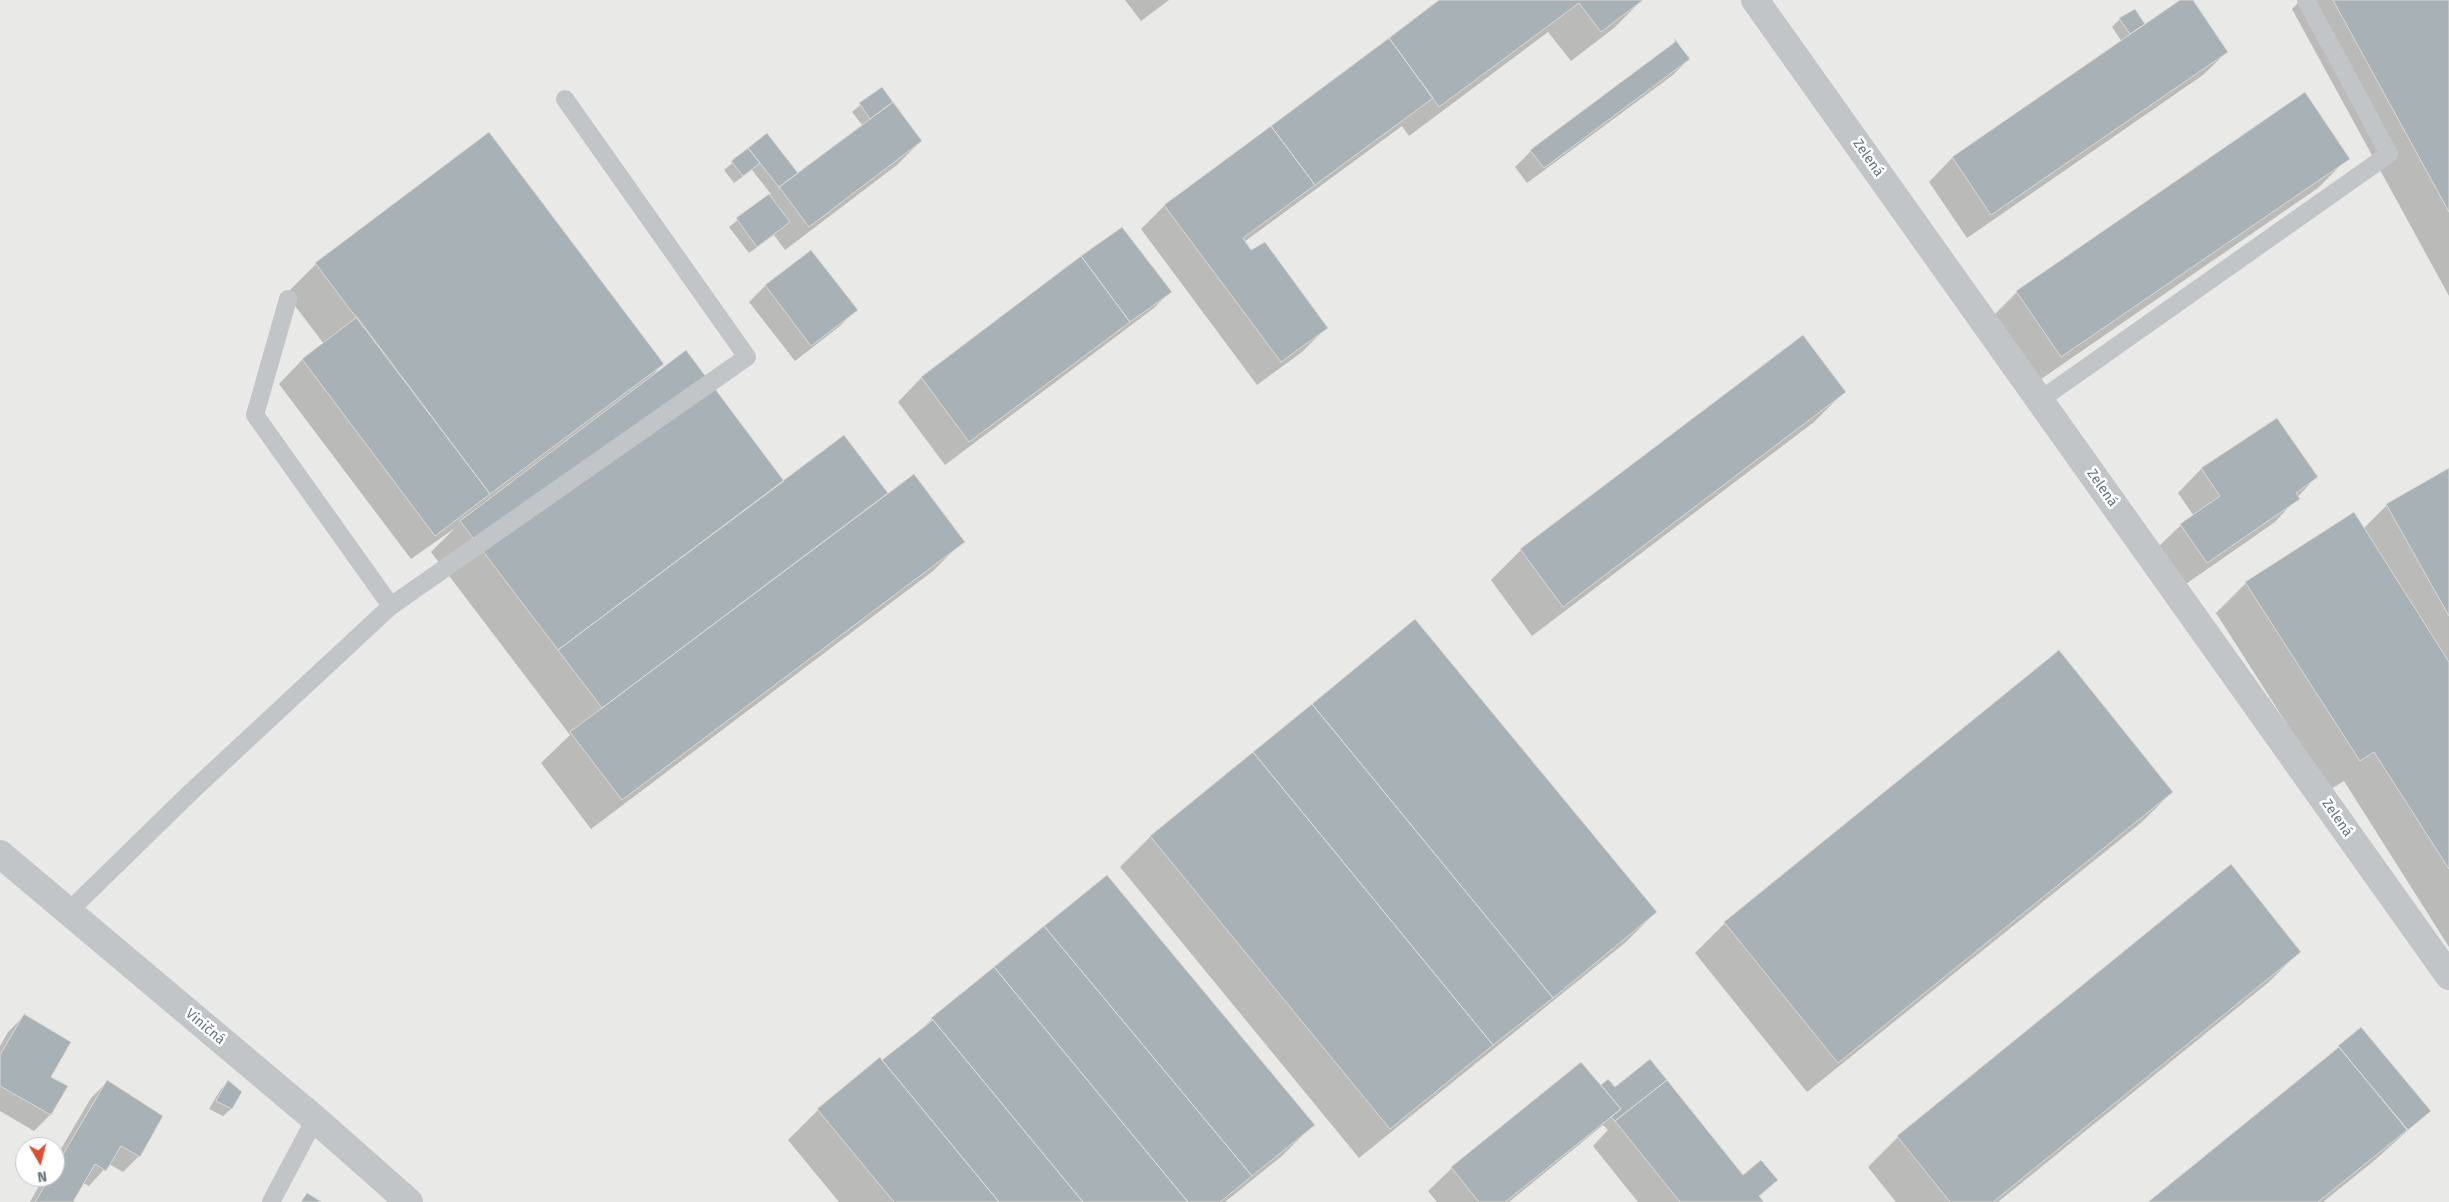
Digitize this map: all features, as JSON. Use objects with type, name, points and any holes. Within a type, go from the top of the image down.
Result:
[{"type":"street","name":"Zelená","points":[[1755,0],[2449,976]]},
{"type":"street","name":"Viničná","points":[[0,854],[315,1119],[409,1202]]},
{"type":"lane","points":[[2040,400],[2389,154],[2306,0]]},
{"type":"lane","points":[[68,912],[192,791],[391,606],[747,356],[566,99]]},
{"type":"lane","points":[[288,298],[255,415],[391,606]]},
{"type":"lane","points":[[271,1202],[315,1119]]},
{"type":"shaded area","points":[[0,0],[2449,0],[2449,1202],[0,1202]]},
{"type":"building","points":[[1439,0],[1643,0],[1601,32],[1579,3],[1439,107],[1389,38]]},
{"type":"building","points":[[2180,0],[2193,0],[2228,52],[1991,215],[1952,157]]},
{"type":"building","points":[[2333,0],[2449,0],[2449,212]]},
{"type":"building","points":[[2135,9],[2145,24],[2130,34],[2119,18]]},
{"type":"building","points":[[1389,38],[1433,98],[1315,185],[1271,126]]},
{"type":"building","points":[[1674,38],[1690,59],[1544,168],[1530,150],[1675,42]]},
{"type":"building","points":[[882,87],[893,102],[870,119],[859,103]]},
{"type":"building","points":[[2305,92],[2350,159],[2061,357],[2016,291]]},
{"type":"building","points":[[893,102],[922,141],[809,227],[779,187]]},
{"type":"building","points":[[1271,126],[1315,185],[1243,238],[1251,250],[1265,242],[1328,328],[1281,362],[1164,205]]},
{"type":"building","points":[[489,132],[664,364],[490,494],[315,263]]},
{"type":"building","points":[[767,133],[798,173],[779,187],[748,148]]},
{"type":"building","points":[[748,148],[760,163],[743,176],[731,161]]},
{"type":"building","points":[[769,194],[790,222],[757,247],[736,218]]},
{"type":"building","points":[[1122,227],[1172,292],[1130,322],[1081,256]]},
{"type":"building","points":[[811,250],[858,310],[811,346],[765,285]]},
{"type":"building","points":[[1081,256],[1130,322],[969,442],[921,377]]},
{"type":"building","points":[[357,317],[490,494],[435,536],[302,359]]},
{"type":"building","points":[[1803,335],[1846,392],[1563,607],[1520,549]]},
{"type":"building","points":[[686,350],[784,481],[558,650],[460,521]]},
{"type":"building","points":[[2277,418],[2318,477],[2296,493],[2300,499],[2207,563],[2180,524],[2220,496],[2201,468]]},
{"type":"building","points":[[844,435],[888,493],[602,708],[558,650]]},
{"type":"building","points":[[2449,468],[2449,616],[2386,504]]},
{"type":"building","points":[[914,474],[965,542],[622,800],[570,732]]},
{"type":"building","points":[[2354,512],[2449,662],[2449,869],[2374,752],[2360,761],[2245,582]]},
{"type":"building","points":[[1415,619],[1657,912],[1553,998],[1312,704]]},
{"type":"building","points":[[2059,650],[2173,792],[1838,1063],[1724,922]]},
{"type":"building","points":[[1312,704],[1553,998],[1493,1045],[1253,752]]},
{"type":"building","points":[[1253,752],[1493,1045],[1390,1129],[1150,836]]},
{"type":"building","points":[[2231,864],[2301,952],[1993,1202],[1950,1202],[1897,1136]]},
{"type":"building","points":[[1107,875],[1315,1125],[1252,1176],[1044,926]]},
{"type":"building","points":[[1044,926],[1252,1176],[1220,1202],[1188,1202],[994,967]]},
{"type":"building","points":[[994,967],[1188,1202],[1083,1202],[931,1018]]},
{"type":"building","points":[[24,1014],[71,1042],[51,1077],[68,1086],[51,1115],[0,1086],[0,1055]]},
{"type":"building","points":[[933,1020],[1083,1202],[999,1202],[882,1060]]},
{"type":"building","points":[[2361,1027],[2431,1111],[2408,1130],[2338,1046]]},
{"type":"building","points":[[2339,1047],[2407,1130],[2318,1202],[2148,1202]]},
{"type":"building","points":[[880,1057],[999,1202],[894,1202],[817,1109]]},
{"type":"building","points":[[1650,1059],[1667,1080],[1615,1121],[1611,1117],[1621,1109],[1601,1085],[1608,1079],[1615,1087]]},
{"type":"building","points":[[1581,1062],[1621,1109],[1505,1202],[1479,1202],[1451,1167]]},
{"type":"building","points":[[107,1080],[163,1116],[140,1157],[121,1146],[106,1171],[95,1164],[73,1202],[35,1202],[44,1187],[65,1187],[65,1151]]},
{"type":"building","points":[[228,1080],[242,1092],[232,1109],[216,1101]]},
{"type":"building","points":[[1667,1080],[1743,1175],[1761,1160],[1778,1180],[1759,1196],[1764,1202],[1680,1202],[1615,1121]]},
{"type":"building","points":[[307,1193],[322,1202],[301,1202]]}]
